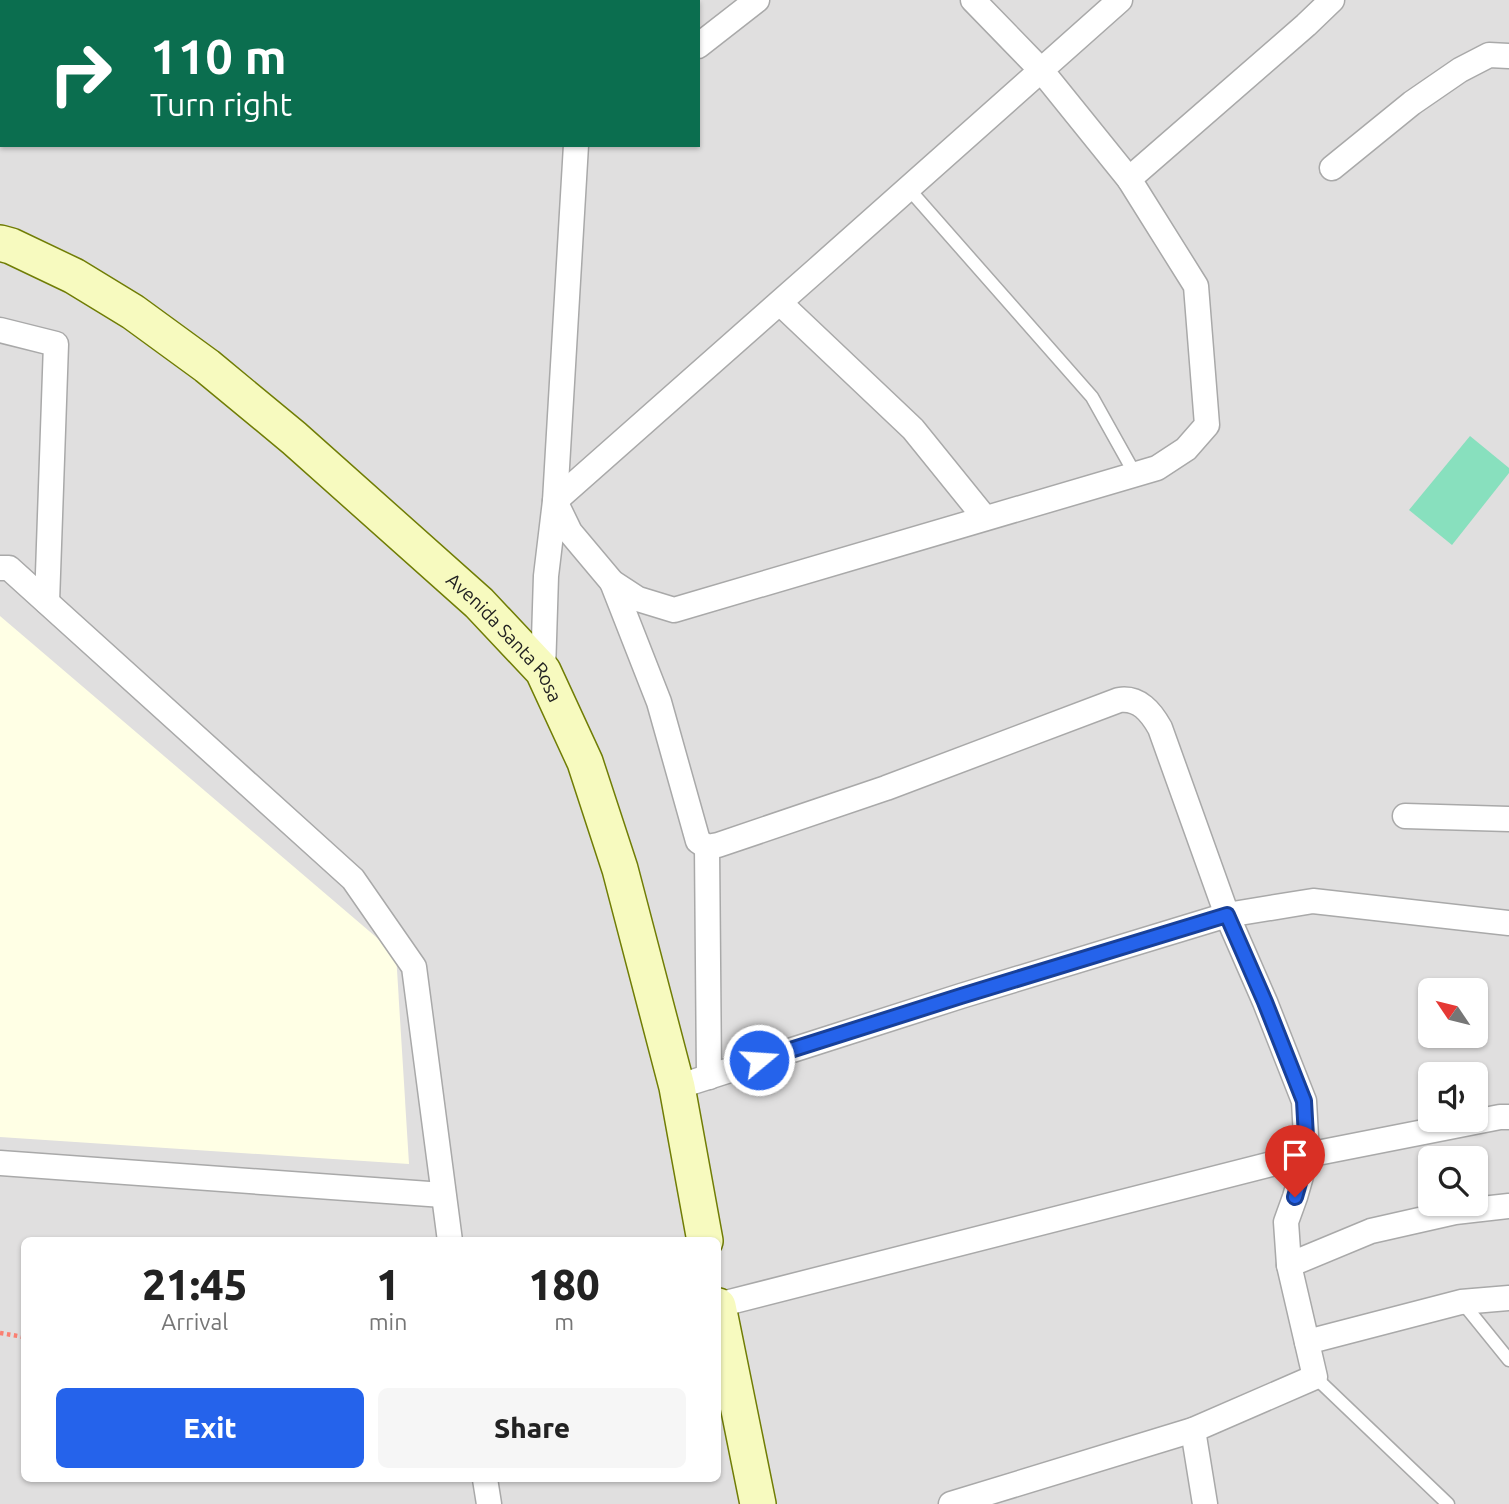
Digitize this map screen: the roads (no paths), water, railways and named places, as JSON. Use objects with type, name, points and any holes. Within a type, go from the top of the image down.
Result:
[{"type":"main road","name":"Avenida Santa Rosa","points":[[0,243],[74,276],[133,312],[207,366],[294,438],[469,594],[543,671],[585,762],[693,1082],[705,1237]]},
{"type":"main road","points":[[721,1321],[758,1504]]},
{"type":"street","points":[[700,44],[757,0]]},
{"type":"street","points":[[555,501],[569,533],[612,582],[638,598],[674,610],[1157,468],[1186,449],[1207,425],[1196,286],[1129,179],[1041,70],[973,0]]},
{"type":"street","points":[[555,501],[1120,0]]},
{"type":"street","points":[[1129,179],[1332,0]]},
{"type":"street","points":[[1332,168],[1412,103],[1460,69],[1489,55],[1509,56]]},
{"type":"street","points":[[543,671],[546,576],[555,501],[576,147]]},
{"type":"street","points":[[780,303],[913,429],[985,518]]},
{"type":"street","points":[[0,330],[56,344],[47,602]]},
{"type":"street","points":[[0,568],[9,568],[353,879],[414,967],[449,1237]]},
{"type":"street","points":[[612,582],[659,702],[698,841],[707,846],[886,788],[1119,700],[1129,698],[1139,702],[1153,715],[1160,728],[1227,915],[1304,1101],[1307,1155],[1286,1222],[1289,1265],[1315,1377],[1193,1430],[951,1504]]},
{"type":"street","points":[[1405,816],[1509,819]]},
{"type":"street","points":[[707,846],[693,1082],[1227,915],[1313,901],[1509,923]]},
{"type":"street","points":[[721,1305],[1307,1155],[1500,1117],[1509,1118]]},
{"type":"street","points":[[0,1163],[443,1195]]},
{"type":"street","points":[[1289,1265],[1371,1231],[1455,1212],[1509,1206]]},
{"type":"street","points":[[1307,1342],[1461,1301],[1509,1298]]},
{"type":"street","points":[[1193,1430],[1205,1504]]},
{"type":"street","points":[[485,1482],[489,1504]]},
{"type":"lane","points":[[908,188],[1092,397],[1135,474]]},
{"type":"lane","points":[[1461,1301],[1509,1360]]},
{"type":"lane","points":[[1315,1377],[1448,1504]]}]
